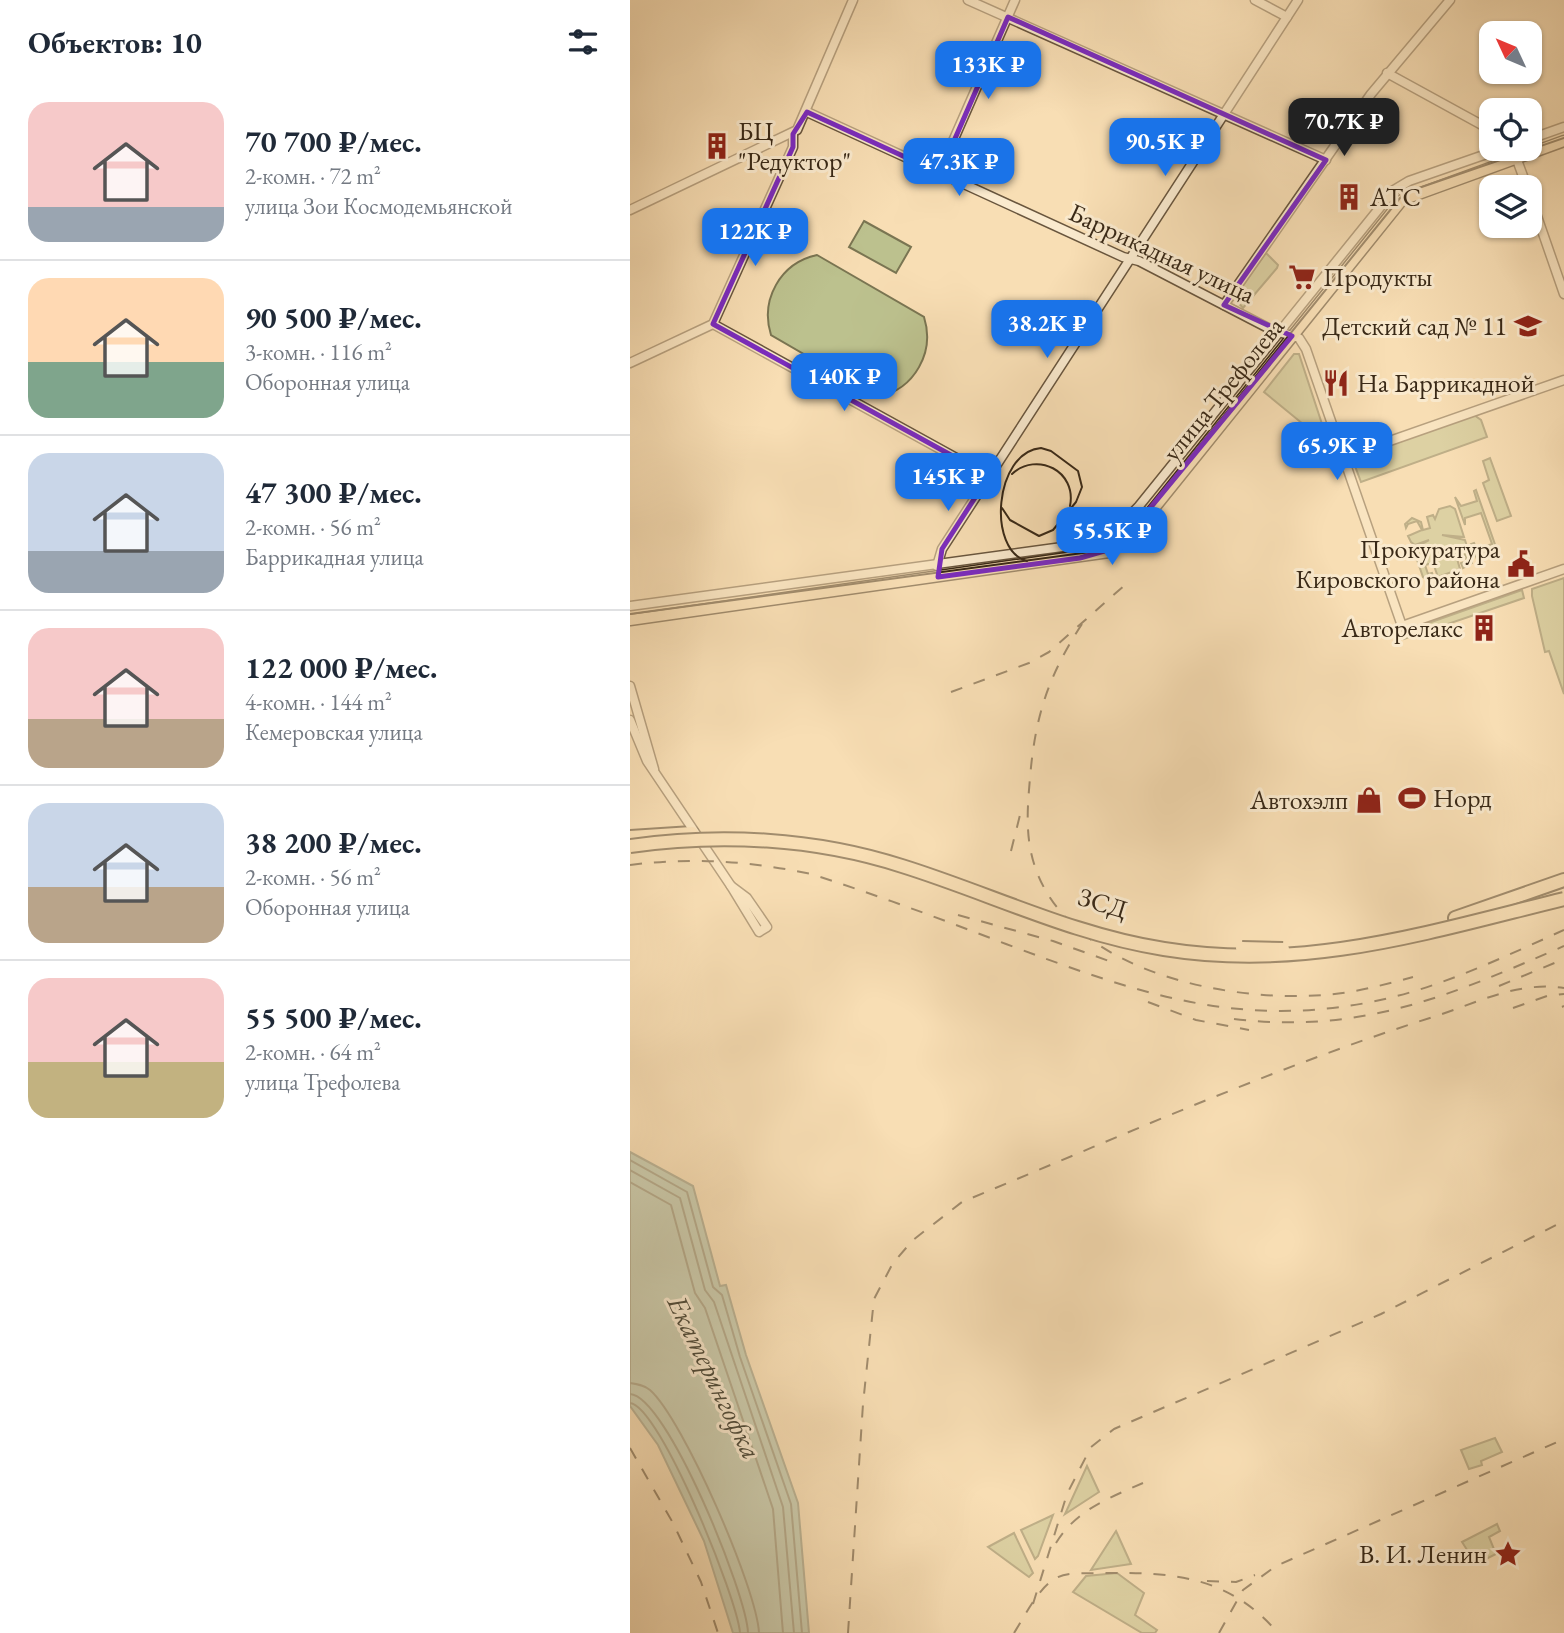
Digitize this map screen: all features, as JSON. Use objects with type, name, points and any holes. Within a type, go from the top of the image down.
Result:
[{"type":"highway","name":"ЗСД","points":[[630,837],[732,832],[810,838],[905,859],[1101,927],[1165,941],[1223,948],[1282,949],[1364,939],[1455,918],[1564,880]]},
{"type":"highway","name":"ЗСД","points":[[630,846],[713,839],[809,845],[902,866],[1131,943],[1226,956],[1286,957],[1353,949],[1564,899]]},
{"type":"main road","name":"улица Трефолева","points":[[1542,146],[1564,141]]},
{"type":"main road","name":"улица Трефолева","points":[[630,620],[1080,558],[1118,547],[1148,516],[1402,200],[1495,161]]},
{"type":"street","points":[[630,363],[713,324],[793,147],[793,134],[807,112],[853,0]]},
{"type":"street","points":[[968,0],[1224,112],[1326,160]]},
{"type":"street","points":[[939,173],[1015,0]]},
{"type":"street","points":[[1255,0],[1287,17]]},
{"type":"street","points":[[938,577],[936,564],[942,549],[1298,0]]},
{"type":"street","points":[[1224,305],[1387,74],[1450,0]]},
{"type":"street","points":[[1387,74],[1479,124]]},
{"type":"street","name":"Баррикадная улица","points":[[807,112],[1292,336]]},
{"type":"street","points":[[1542,135],[1564,127]]},
{"type":"street","points":[[630,210],[793,134]]},
{"type":"street","name":"улица Трефолева","points":[[630,606],[1089,543],[1117,531],[1395,190],[1409,181],[1479,157]]},
{"type":"street","points":[[1542,231],[1564,294]]},
{"type":"street","points":[[713,324],[989,476]]},
{"type":"street","points":[[1292,336],[1298,338],[1306,349],[1402,626],[1564,569]]},
{"type":"street","points":[[1344,457],[1564,380]]},
{"type":"street","points":[[630,686],[654,769]]},
{"type":"street","points":[[630,720],[640,749],[759,932],[767,927],[747,898],[731,886]]},
{"type":"highlighted area","points":[[1008,17],[1326,160],[1224,305],[1292,336],[1118,547],[1080,558],[938,577],[942,549],[989,476],[713,324],[793,147],[793,134],[807,112],[940,173]]},
{"type":"green space","points":[[864,221],[911,247],[896,273],[849,247]]},
{"type":"green space","points":[[1266,253],[1278,265],[1277,268],[1243,308],[1234,298]]},
{"type":"green space","points":[[817,255],[924,317],[927,343],[924,356],[912,377],[891,393],[878,397],[771,335],[768,309],[776,285],[793,266]]},
{"type":"green space","points":[[1294,354],[1299,354],[1323,427],[1314,433],[1264,392]]},
{"type":"green space","points":[[1474,415],[1481,420],[1487,437],[1361,482],[1352,458]]},
{"type":"green space","points":[[1490,458],[1511,516],[1497,521],[1483,483],[1489,480],[1483,461]]},
{"type":"green space","points":[[1476,490],[1498,553],[1495,556],[1493,549],[1479,554],[1481,561],[1477,559],[1471,544],[1474,543],[1477,550],[1492,544],[1481,513],[1465,518],[1465,525],[1455,497],[1461,506],[1477,501]]},
{"type":"green space","points":[[1450,506],[1455,509],[1464,537],[1442,535],[1465,540],[1472,563],[1463,568],[1461,563],[1467,561],[1463,550],[1455,552],[1460,569],[1438,577],[1433,563],[1425,565],[1428,574],[1432,573],[1434,578],[1428,580],[1423,577],[1414,551],[1429,540],[1415,545],[1408,536],[1422,530],[1417,521],[1408,524],[1406,528],[1405,524],[1412,518],[1421,522],[1423,530],[1430,528],[1427,517],[1433,515],[1435,519],[1439,509]]},
{"type":"green space","points":[[1564,578],[1564,694],[1549,651],[1545,652],[1532,589]]},
{"type":"green space","points":[[1522,590],[1524,598],[1404,639],[1403,632]]},
{"type":"green space","points":[[1495,1438],[1502,1452],[1481,1461],[1482,1465],[1469,1469],[1461,1450]]},
{"type":"green space","points":[[1087,1466],[1099,1492],[1065,1514]]},
{"type":"green space","points":[[1053,1515],[1038,1556],[1035,1559],[1021,1530]]},
{"type":"green space","points":[[1497,1524],[1500,1531],[1489,1537],[1496,1554],[1476,1564],[1462,1542]]},
{"type":"green space","points":[[1116,1531],[1131,1564],[1091,1570]]},
{"type":"green space","points":[[1014,1533],[1033,1573],[1029,1577],[988,1547]]},
{"type":"green space","points":[[1117,1573],[1144,1593],[1135,1615],[1157,1630],[1155,1633],[1142,1633],[1073,1592],[1086,1576]]},
{"type":"water","name":"Екатерингофка","points":[[630,1152],[693,1186],[720,1286],[726,1285],[746,1355],[798,1503],[809,1633],[733,1633],[704,1541],[658,1445],[630,1406]]},
{"type":"tram line","points":[[630,614],[1090,552],[1116,543],[1133,528],[1400,198],[1410,191],[1564,138]]},
{"type":"tram line","points":[[1002,508],[1010,520],[1039,536],[1053,530],[1076,502],[1082,487],[1078,471],[1051,451],[1041,448],[1025,454],[1013,466],[1005,483],[1001,502],[1001,522],[1006,540],[1014,553],[1027,561]]},
{"type":"tram line","points":[[1012,474],[1033,464],[1053,468],[1067,483],[1071,494],[1070,506]]},
{"type":"tram line","points":[[1062,519],[1060,530],[1063,539],[1082,550]]},
{"type":"railway","points":[[951,692],[1029,663],[1049,652],[1126,584]]},
{"type":"railway","points":[[1082,624],[1060,661],[1045,698],[1035,736],[1028,804],[1030,847],[1044,888],[1070,922],[1105,949],[1147,969],[1192,984],[1238,992],[1283,996],[1324,995],[1357,991],[1413,977]]},
{"type":"railway","points":[[1011,851],[1022,807]]},
{"type":"railway","points":[[630,865],[676,861],[721,862],[811,874],[1095,976],[1182,1000],[1270,1011],[1317,1010],[1392,997],[1467,972],[1564,930]]},
{"type":"railway","points":[[958,915],[1053,941],[1109,961]]},
{"type":"railway","points":[[1234,1019],[1324,1021],[1365,1016],[1443,995],[1564,946]]},
{"type":"railway","points":[[1499,986],[1564,959]]},
{"type":"railway","points":[[848,1633],[863,1404],[874,1299],[893,1263],[913,1240],[962,1202],[1316,1057],[1499,994],[1531,987],[1564,988]]},
{"type":"railway","points":[[1513,1008],[1547,996],[1564,994]]},
{"type":"railway","points":[[1148,1002],[1196,1020],[1249,1030]]},
{"type":"railway","points":[[1033,1604],[1067,1494],[1091,1447],[1114,1429],[1381,1314],[1564,1221]]},
{"type":"railway","points":[[1219,1633],[1243,1590],[1276,1566],[1564,1439]]},
{"type":"railway","points":[[630,1448],[673,1523],[701,1582],[718,1633]]},
{"type":"railway","points":[[1056,1543],[1083,1513],[1143,1483]]},
{"type":"railway","points":[[1014,1633],[1038,1595],[1056,1578],[1073,1574],[1129,1573],[1176,1577],[1220,1589],[1240,1599],[1278,1633]]},
{"type":"railway","points":[[1207,1581],[1236,1582],[1255,1575]]},
{"type":"place","name":"БЦ \"Редуктор\"","points":[[717,146]]},
{"type":"place","name":"АТС","points":[[1349,197]]},
{"type":"place","name":"Продукты","points":[[1302,277]]},
{"type":"place","name":"Детский сад № 11","points":[[1528,326]]},
{"type":"place","name":"На Баррикадной","points":[[1336,383]]},
{"type":"place","name":"Прокуратура Кировского района","points":[[1521,564]]},
{"type":"place","name":"Авторелакс","points":[[1484,628]]},
{"type":"place","name":"Норд","points":[[1412,798]]},
{"type":"place","name":"Автохэлп","points":[[1369,800]]},
{"type":"place","name":"В. И. Ленин","points":[[1508,1554]]}]
